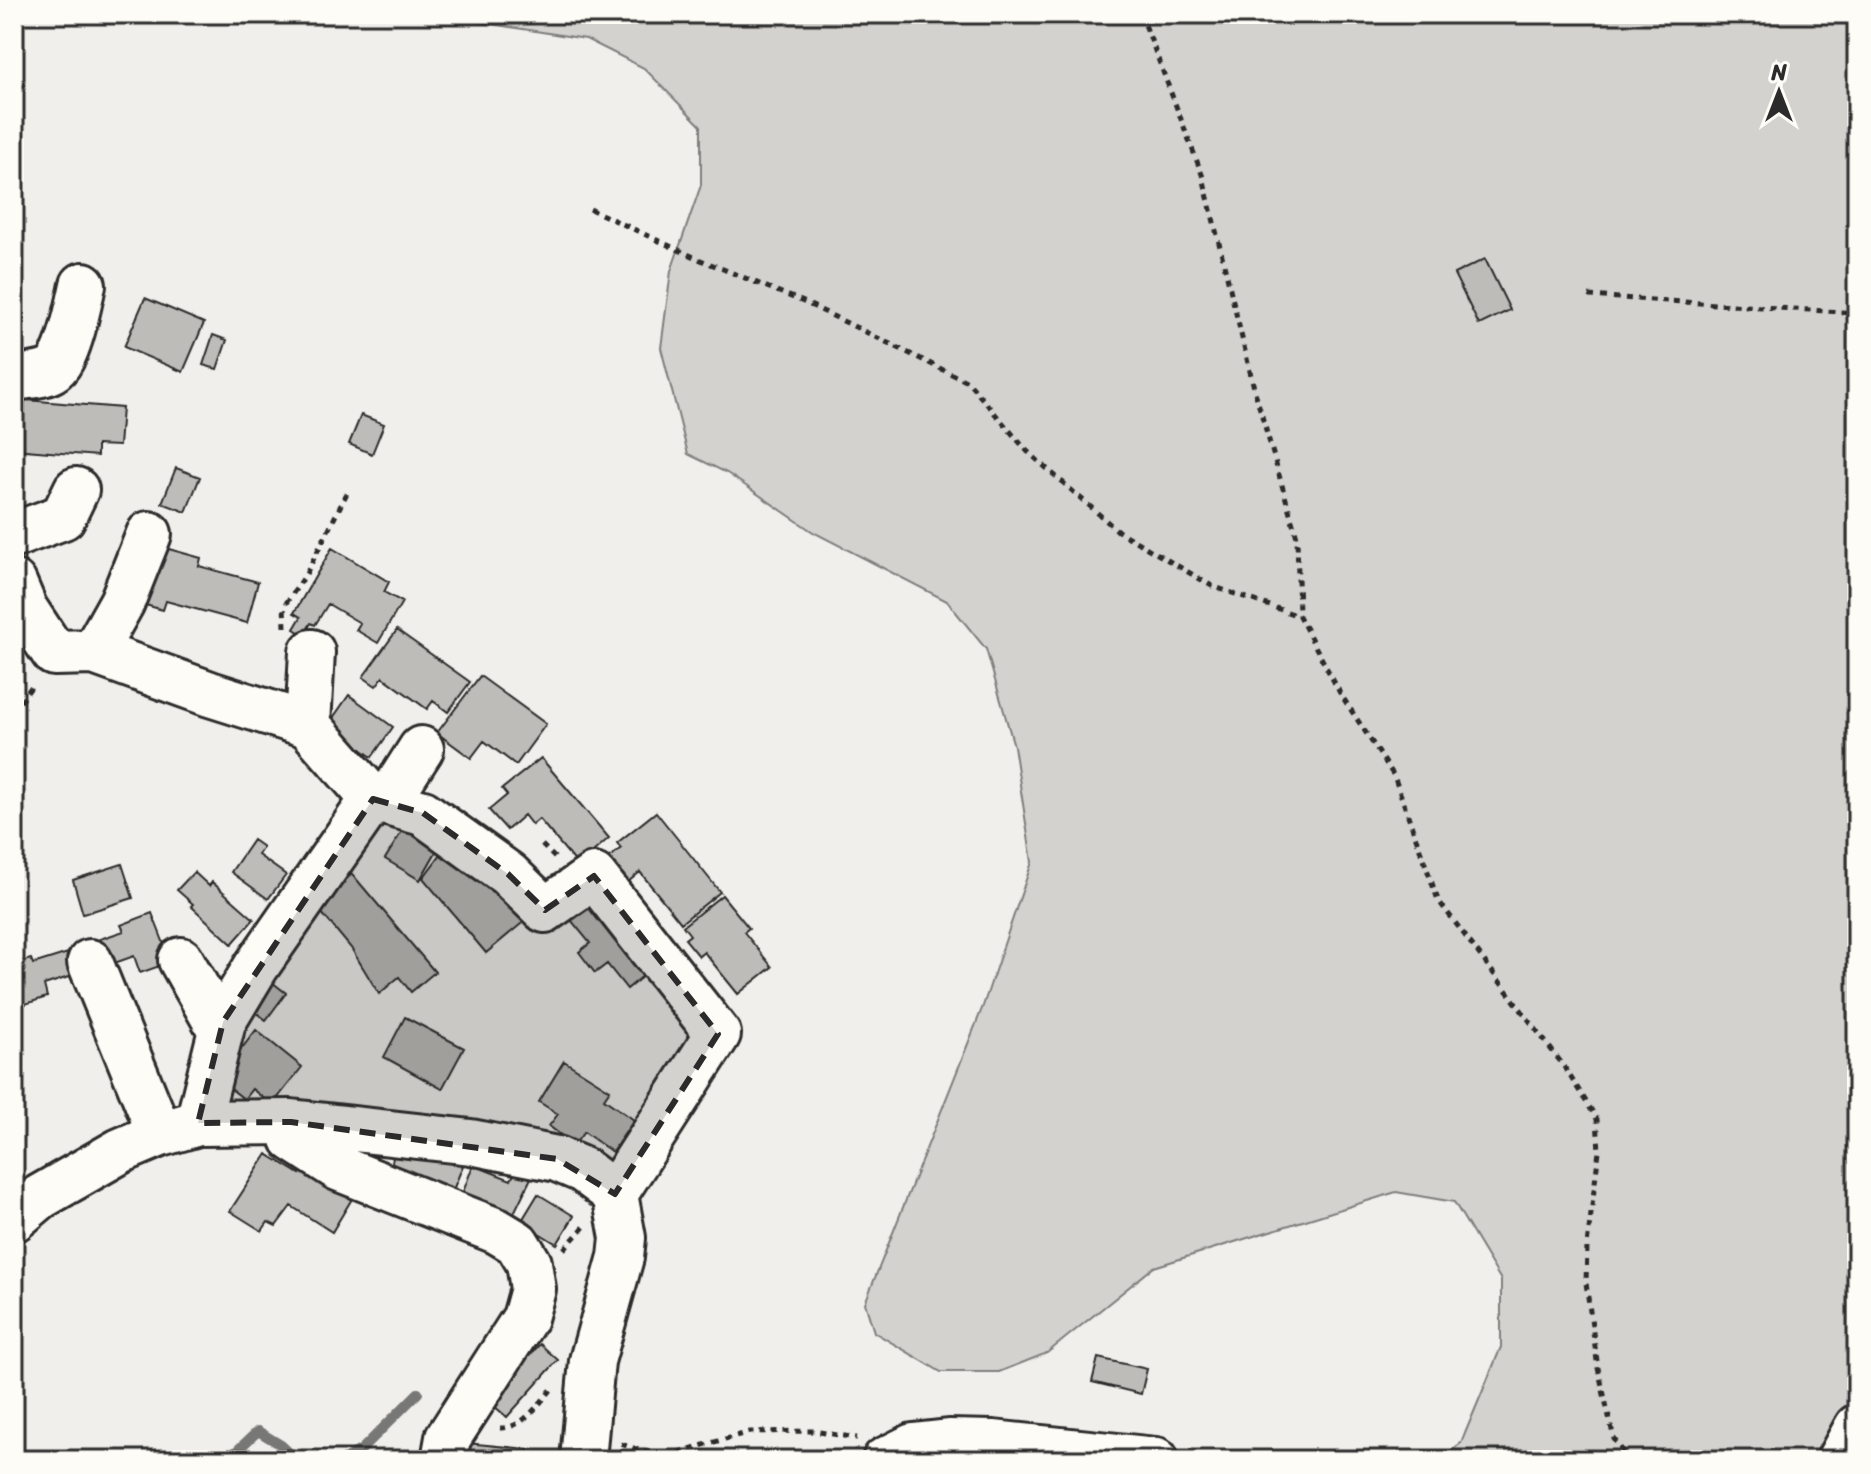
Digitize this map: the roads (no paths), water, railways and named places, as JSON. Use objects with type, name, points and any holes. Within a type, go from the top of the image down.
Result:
[{"type":"street","points":[[14,378],[51,372],[59,366],[76,318],[83,285]]},
{"type":"street","points":[[14,535],[63,517],[76,490]]},
{"type":"street","points":[[94,652],[122,602],[149,534]]},
{"type":"street","points":[[14,583],[25,609],[54,653],[94,652],[308,725],[380,800],[423,813],[508,874],[545,910],[594,876],[718,1034],[615,1194]]},
{"type":"street","points":[[308,725],[312,652]]},
{"type":"street","points":[[179,1128],[223,1022],[256,967],[421,749]]},
{"type":"street","points":[[181,960],[221,1031]]},
{"type":"street","points":[[90,962],[179,1128]]},
{"type":"street","points":[[291,1122],[293,1139],[338,1168],[497,1231],[517,1243],[529,1263],[533,1289],[525,1318],[448,1438],[444,1460]]},
{"type":"street","points":[[14,1219],[40,1197],[81,1172],[179,1128],[291,1122],[471,1142],[557,1159],[583,1170],[615,1194],[623,1238],[621,1257],[592,1361],[585,1443]]},
{"type":"street","points":[[1839,1460],[1857,1427]]},
{"type":"street","points":[[899,1453],[949,1442],[993,1443],[1156,1460]]},
{"type":"waterway","points":[[344,1460],[362,1449],[418,1393]]},
{"type":"waterway","points":[[227,1460],[258,1431],[281,1445],[297,1460]]}]
